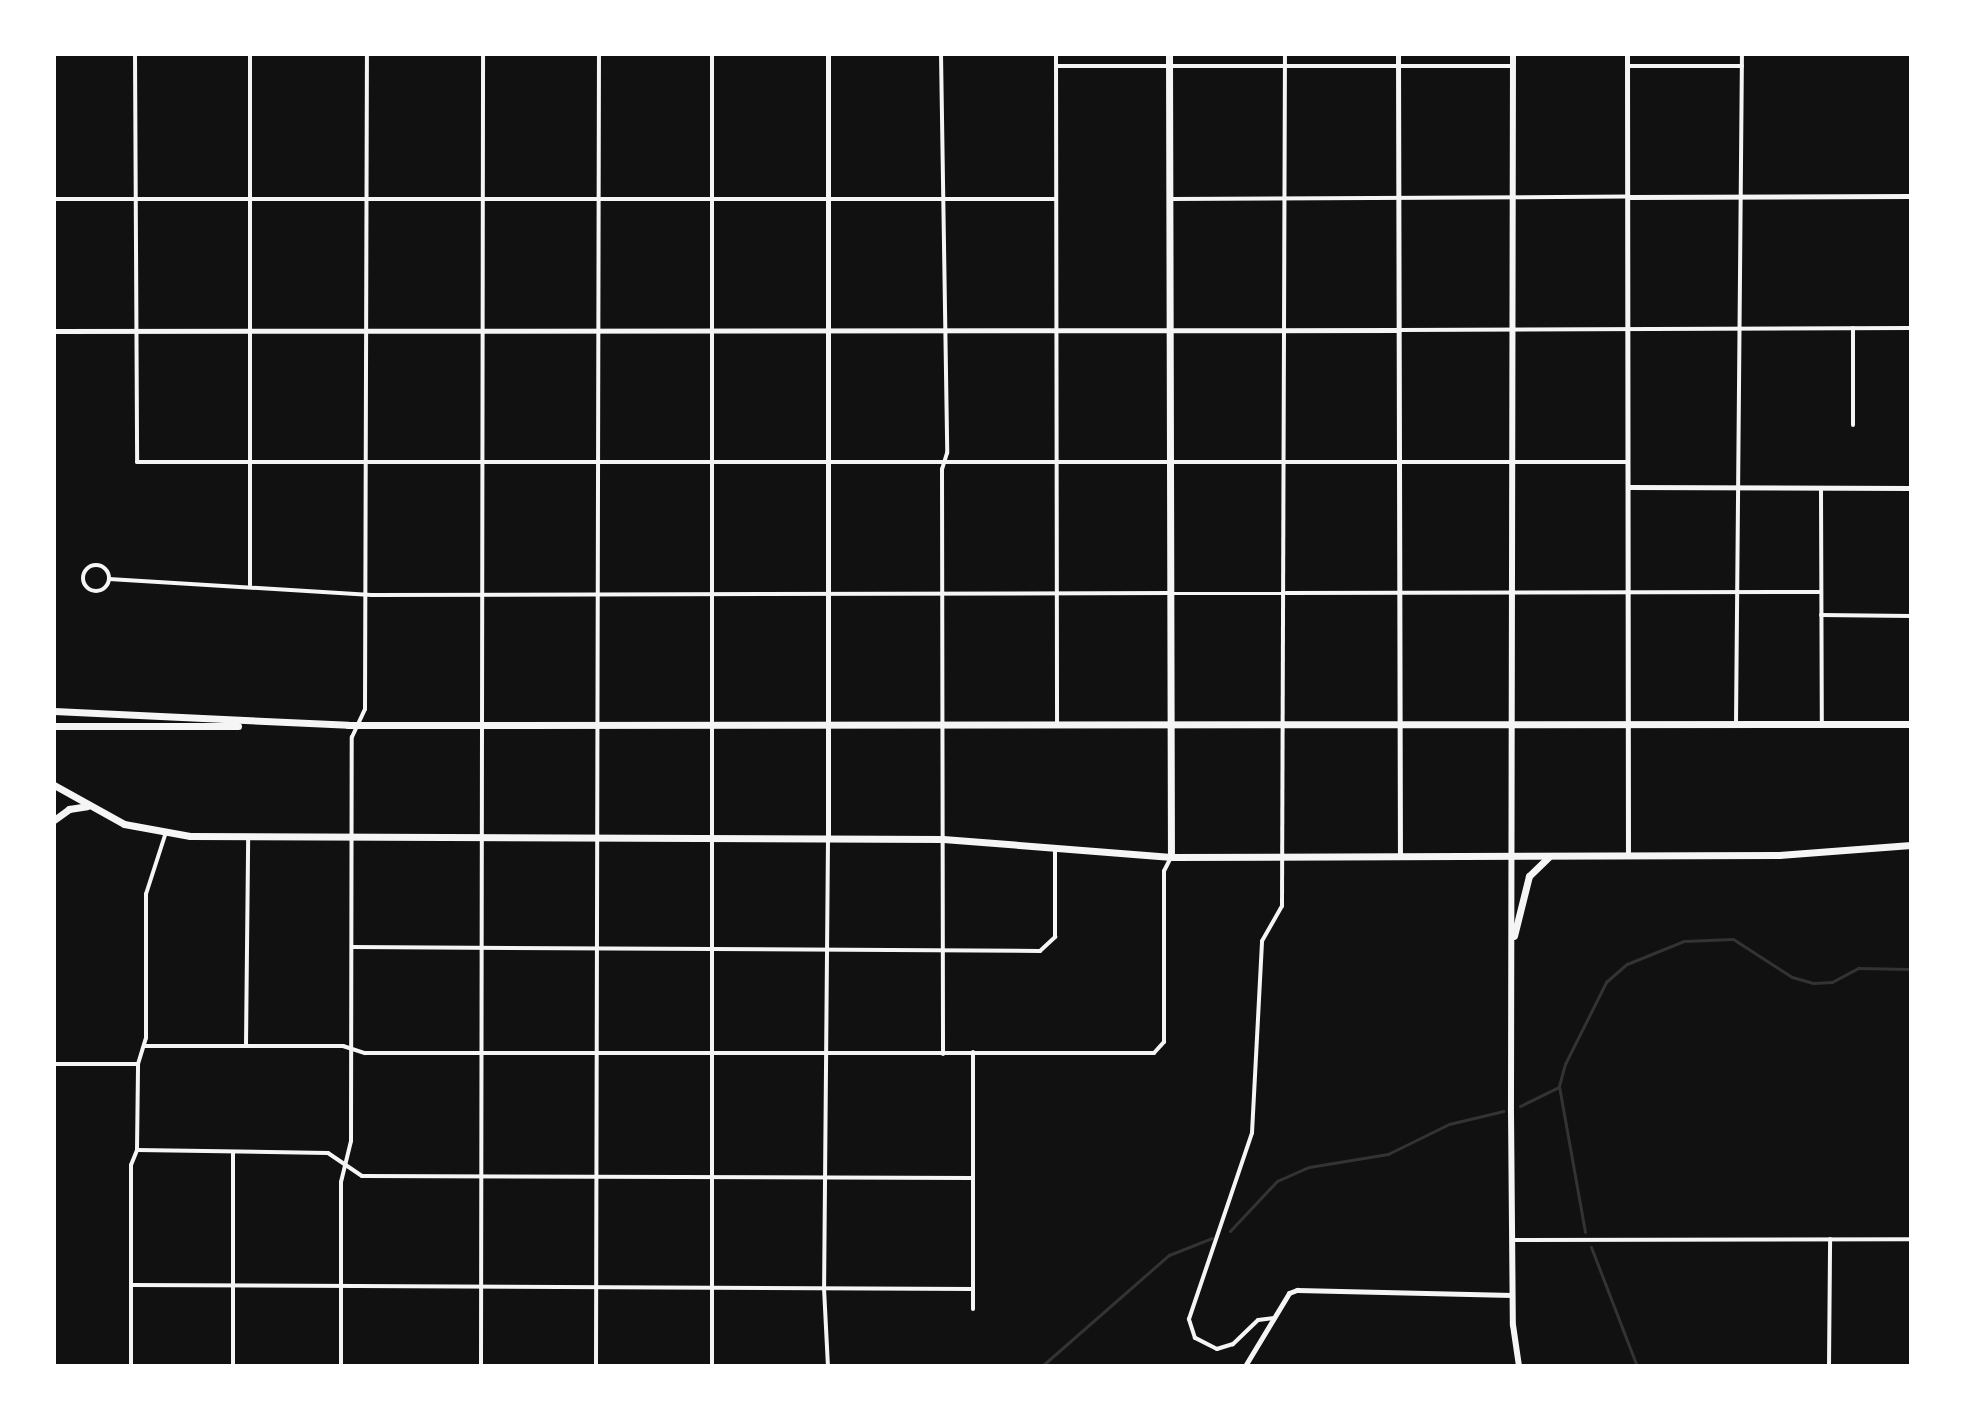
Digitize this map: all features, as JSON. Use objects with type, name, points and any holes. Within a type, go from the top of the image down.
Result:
[{"type":"main road","points":[[1169,54],[1171,857]]},
{"type":"main road","points":[[1513,54],[1512,1295],[1519,1366]]},
{"type":"main road","points":[[54,711],[256,724],[1911,724]]},
{"type":"main road","points":[[54,726],[215,728],[256,724]]},
{"type":"main road","points":[[54,785],[87,806],[165,835],[943,839],[1171,857],[1779,855],[1911,845]]},
{"type":"main road","points":[[54,820],[69,809],[87,806]]},
{"type":"main road","points":[[1514,936],[1529,876],[1551,856]]},
{"type":"street","points":[[135,54],[137,462],[1628,462]]},
{"type":"street","points":[[250,54],[250,585]]},
{"type":"street","points":[[341,1366],[345,1163],[351,1141],[352,737],[365,709],[367,54]]},
{"type":"street","points":[[481,1366],[485,947],[483,54]]},
{"type":"street","points":[[596,1366],[600,948],[599,54]]},
{"type":"street","points":[[712,54],[712,1366]]},
{"type":"street","points":[[828,54],[829,1055],[824,1288],[828,1366]]},
{"type":"street","points":[[941,54],[947,331],[943,594],[943,1054]]},
{"type":"street","points":[[1056,54],[1057,725]]},
{"type":"street","points":[[1274,1318],[1258,1320],[1233,1344],[1217,1349],[1195,1338],[1189,1319],[1252,1133],[1262,941],[1281,912],[1285,857],[1285,54]]},
{"type":"street","points":[[1398,54],[1400,857]]},
{"type":"street","points":[[1627,54],[1628,856]]},
{"type":"street","points":[[1736,724],[1735,487],[1742,328],[1742,54]]},
{"type":"street","points":[[1056,66],[1513,66]]},
{"type":"street","points":[[1627,66],[1742,66]]},
{"type":"street","points":[[1171,199],[1911,196]]},
{"type":"street","points":[[54,199],[1055,199]]},
{"type":"street","points":[[1853,328],[1853,425]]},
{"type":"street","points":[[54,331],[1911,328]]},
{"type":"street","points":[[1628,487],[1911,488]]},
{"type":"street","points":[[1821,488],[1822,725]]},
{"type":"street","points":[[109,579],[105,568],[94,565],[86,569],[82,580],[97,592],[109,579],[365,593],[599,595],[1821,592]]},
{"type":"street","points":[[1821,615],[1911,616]]},
{"type":"street","points":[[131,1366],[131,1165],[137,1150],[138,1064],[145,1046],[146,894],[165,835]]},
{"type":"street","points":[[246,1045],[248,837]]},
{"type":"street","points":[[352,947],[1040,951],[1051,946],[1055,849]]},
{"type":"street","points":[[145,1046],[246,1045],[483,1053],[712,1055],[1161,1051],[1164,871],[1171,857]]},
{"type":"street","points":[[973,1052],[973,1309]]},
{"type":"street","points":[[54,1064],[138,1064]]},
{"type":"street","points":[[137,1150],[328,1153],[362,1176],[973,1178]]},
{"type":"street","points":[[233,1152],[233,1366]]},
{"type":"street","points":[[1829,1366],[1830,1239]]},
{"type":"street","points":[[1512,1240],[1911,1239]]},
{"type":"street","points":[[131,1285],[973,1289]]},
{"type":"street","points":[[1245,1366],[1289,1293],[1379,1289],[1512,1295]]},
{"type":"waterway","points":[[1585,1232],[1559,1086],[1565,1064],[1606,982],[1627,964],[1684,941],[1733,939],[1792,977],[1813,983],[1832,982],[1858,968],[1911,969]]},
{"type":"waterway","points":[[1520,1106],[1559,1087]]},
{"type":"waterway","points":[[1230,1231],[1277,1181],[1309,1167],[1388,1154],[1449,1124],[1503,1111]]},
{"type":"waterway","points":[[1042,1366],[1169,1255],[1212,1238]]},
{"type":"waterway","points":[[1591,1247],[1637,1366]]}]
